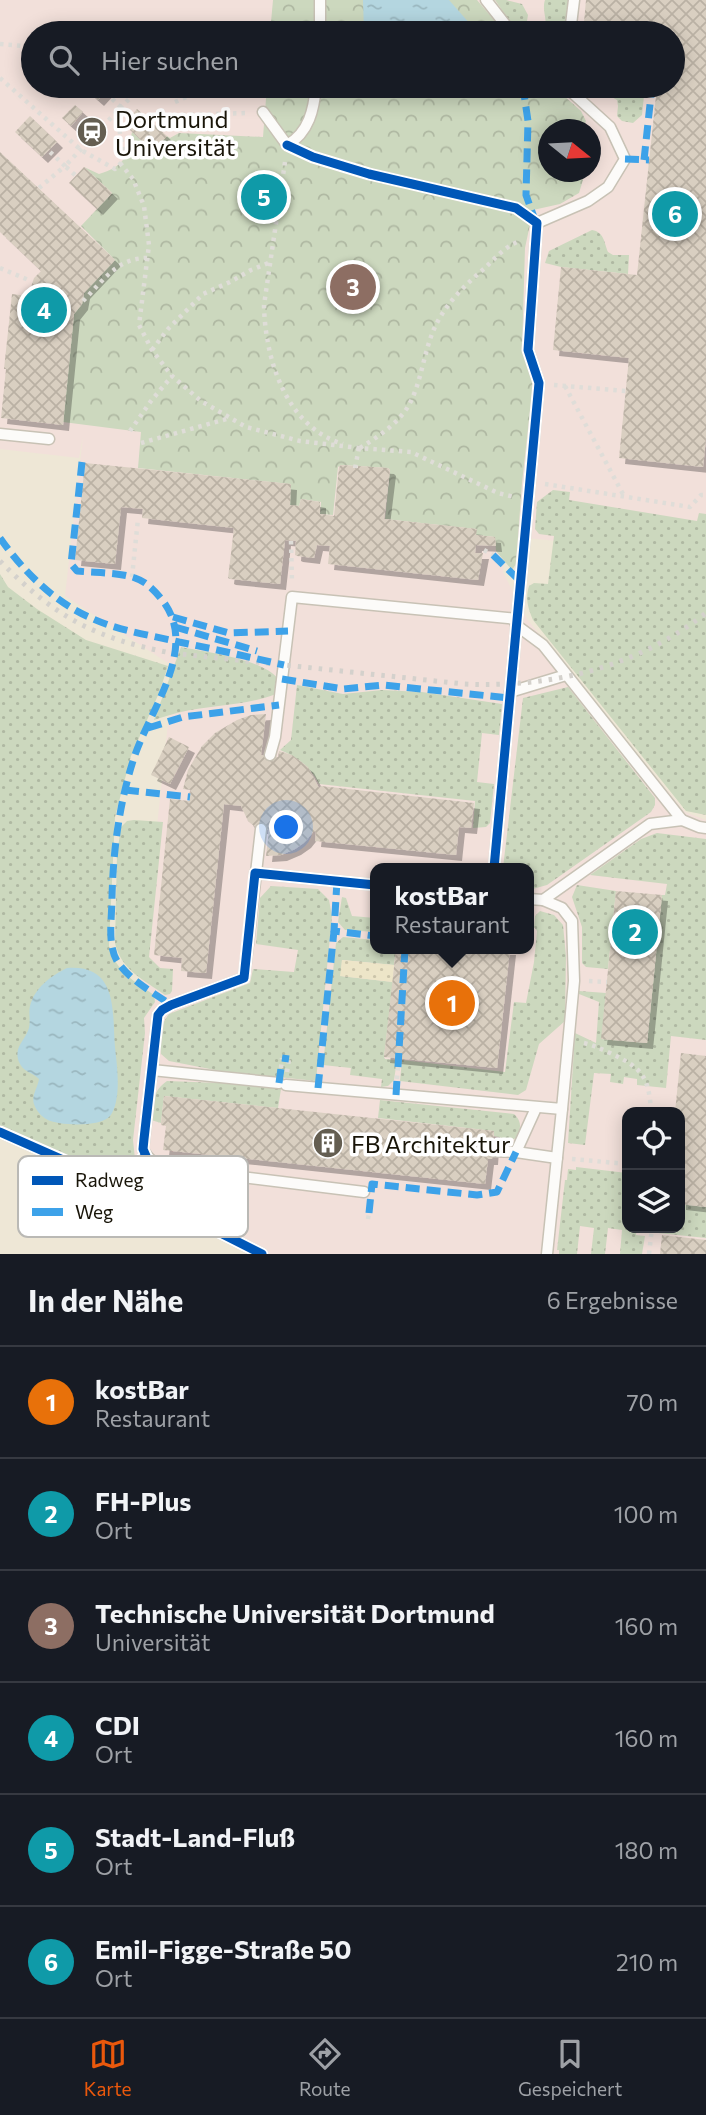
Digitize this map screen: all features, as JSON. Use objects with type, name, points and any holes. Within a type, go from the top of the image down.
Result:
[{"type":"lane","points":[[320,0],[320,21]]},
{"type":"lane","points":[[486,0],[503,21]]},
{"type":"lane","points":[[571,21],[574,0]]},
{"type":"lane","points":[[287,145],[302,134],[310,120],[314,98]]},
{"type":"lane","points":[[537,223],[588,201],[608,187],[625,159],[610,127],[578,98]]},
{"type":"lane","points":[[263,113],[287,145],[313,156],[369,174],[516,208],[537,223]]},
{"type":"lane","points":[[494,863],[539,383],[528,350],[537,223]]},
{"type":"lane","points":[[0,434],[49,439]]},
{"type":"lane","points":[[270,755],[275,737],[292,597],[517,622],[543,645],[682,820],[706,828]]},
{"type":"lane","points":[[510,692],[566,675]]},
{"type":"lane","points":[[543,900],[650,824],[682,820]]},
{"type":"lane","points":[[146,1156],[143,1149],[158,1015],[171,1005],[244,978],[261,829]]},
{"type":"lane","points":[[255,873],[370,884]]},
{"type":"lane","points":[[534,899],[562,908],[572,921],[574,981],[547,1254]]},
{"type":"lane","points":[[152,1070],[562,1109]]},
{"type":"lane","points":[[516,1152],[536,1108]]},
{"type":"lane","points":[[0,1132],[54,1156]]},
{"type":"lane","points":[[492,1151],[557,1158]]},
{"type":"lane","points":[[248,1178],[364,1192]]},
{"type":"lane","points":[[228,1237],[262,1254]]},
{"type":"path","points":[[0,44],[21,46]]},
{"type":"path","points":[[0,78],[21,97]]},
{"type":"path","points":[[22,98],[81,150],[115,169],[124,159],[116,113]]},
{"type":"path","points":[[111,98],[130,116]]},
{"type":"path","points":[[39,188],[65,166],[130,98]]},
{"type":"path","points":[[175,102],[184,98]]},
{"type":"path","points":[[182,115],[241,113]]},
{"type":"path","points":[[287,145],[264,305],[264,325],[280,386],[296,412],[311,428],[328,439],[359,448],[382,435],[406,410],[434,328],[446,307],[513,243],[534,236]]},
{"type":"path","points":[[49,151],[76,176]]},
{"type":"path","points":[[120,163],[133,179],[144,206],[149,244],[139,325],[152,350],[172,376],[201,401],[246,428],[300,441],[411,452],[498,493],[528,500]]},
{"type":"path","points":[[83,301],[120,264],[133,258],[148,258]]},
{"type":"path","points":[[152,350],[168,329],[204,294],[271,262]]},
{"type":"path","points":[[0,268],[32,281]]},
{"type":"path","points":[[131,431],[172,376]]},
{"type":"path","points":[[539,383],[626,391]]},
{"type":"path","points":[[565,386],[625,497]]},
{"type":"path","points":[[141,443],[230,418]]},
{"type":"path","points":[[355,468],[359,448]]},
{"type":"path","points":[[530,481],[690,507],[701,495],[706,495]]},
{"type":"path","points":[[132,577],[138,519]]},
{"type":"path","points":[[291,541],[292,597]]},
{"type":"path","points":[[484,550],[493,555]]},
{"type":"path","points":[[569,1039],[590,1044],[632,1064],[644,1077],[650,1092],[651,1107]]},
{"type":"path","points":[[281,1068],[286,1059],[287,1072]]},
{"type":"path","points":[[397,1079],[398,1067]]},
{"type":"path","points":[[557,1158],[622,1164]]},
{"type":"path","points":[[649,1254],[651,1233]]},
{"type":"shaded area","points":[[0,0],[706,0],[706,555],[515,537],[507,532],[503,572],[527,619],[685,812],[706,820],[706,1254],[260,1254],[227,1237],[248,1237],[248,1156],[122,1156],[174,667],[65,596],[83,436],[79,458],[0,449]]},
{"type":"green space","points":[[273,0],[477,0],[495,21],[271,21]]},
{"type":"green space","points":[[495,0],[522,4],[528,15],[527,21],[510,21]]},
{"type":"green space","points":[[545,0],[568,0],[565,21],[545,21]]},
{"type":"green space","points":[[266,98],[566,98],[581,111],[585,119],[538,119],[538,182],[582,182],[579,193],[560,204],[533,210],[525,248],[522,351],[533,384],[516,564],[512,570],[496,551],[495,537],[476,535],[476,529],[385,519],[390,470],[388,468],[338,467],[333,515],[320,514],[321,502],[301,499],[299,506],[290,505],[290,484],[138,468],[141,432],[63,422],[74,314],[82,304],[84,293],[115,260],[81,226],[112,193],[84,167],[99,174],[120,164],[126,154],[132,132],[153,151],[167,136],[170,138],[179,133],[263,137]]},
{"type":"green space","points":[[614,98],[644,98],[642,115],[633,123],[622,121],[617,116],[617,100]]},
{"type":"green space","points":[[592,230],[601,235],[608,252],[613,255],[629,255],[628,274],[545,263],[549,251]]},
{"type":"green space","points":[[553,490],[570,492],[569,500],[697,521],[699,513],[706,514],[706,815],[686,811],[533,620],[528,603],[529,586],[534,583],[548,584],[554,536],[539,534],[535,529],[537,502]]},
{"type":"green space","points":[[0,574],[8,587],[86,640],[168,666],[131,756],[115,817],[109,946],[116,963],[154,995],[155,1002],[144,1018],[145,1033],[133,1140],[135,1156],[70,1156],[0,1126]]},
{"type":"green space","points":[[181,647],[233,657],[260,666],[278,679],[276,694],[253,701],[181,712],[154,720]]},
{"type":"green space","points":[[297,685],[343,694],[382,690],[422,692],[502,704],[499,735],[482,733],[477,782],[494,784],[490,823],[486,827],[473,828],[475,801],[319,784],[303,763],[280,750],[291,740]]},
{"type":"green space","points":[[568,687],[655,798],[651,812],[547,885],[534,889],[534,863],[504,863],[523,698]]},
{"type":"green space","points":[[127,821],[163,822],[149,957],[160,968],[173,969],[172,991],[165,995],[128,967],[115,943],[117,854],[121,827]]},
{"type":"green space","points":[[657,833],[706,839],[706,1040],[671,1036],[666,1088],[637,1085],[637,1079],[624,1077],[623,1084],[610,1082],[611,1074],[594,1073],[585,1145],[568,1143],[575,1033],[596,1043],[599,1002],[579,994],[579,991],[606,993],[602,1039],[647,1043],[662,895],[665,895],[667,884],[590,875],[641,839]]},
{"type":"green space","points":[[577,885],[616,891],[608,969],[586,967],[582,963],[582,927],[572,897]]},
{"type":"green space","points":[[271,886],[318,889],[329,900],[332,916],[316,1081],[220,1071],[169,1061],[161,1054],[160,1043],[162,1028],[169,1014],[250,983],[253,969],[294,972],[298,950],[256,944],[260,898]]},
{"type":"green space","points":[[342,897],[346,898],[352,916],[370,918],[370,932],[345,930],[338,922]]},
{"type":"green space","points":[[540,911],[554,915],[563,925],[566,956],[565,1021],[539,1044],[526,1090],[518,1095],[400,1081],[402,1060],[505,1072],[514,1002],[526,1003],[534,962],[537,931],[534,927],[535,916]]},
{"type":"green space","points":[[343,937],[370,940],[370,954],[395,954],[394,965],[342,960],[341,976],[393,982],[384,1057],[397,1060],[394,1080],[388,1086],[381,1087],[382,1079],[350,1075],[351,1068],[323,1065],[336,943]]},
{"type":"green space","points":[[167,1081],[281,1089],[278,1108],[164,1096],[161,1123],[151,1120],[153,1103],[158,1089]]},
{"type":"green space","points":[[380,1100],[514,1114],[520,1122],[519,1131],[517,1138],[510,1140],[494,1136],[494,1131],[378,1118]]},
{"type":"green space","points":[[576,1167],[622,1172],[622,1230],[608,1228],[605,1254],[591,1254],[594,1228],[580,1226],[577,1254],[559,1254],[557,1250],[565,1180],[568,1169],[576,1170]]},
{"type":"green space","points":[[685,1205],[706,1207],[706,1238],[658,1233],[685,1233]]},
{"type":"green space","points":[[622,1230],[622,1233],[645,1236],[642,1254],[620,1254]]},
{"type":"sand","points":[[342,960],[394,965],[393,982],[340,976]]},
{"type":"water","points":[[363,0],[449,0],[467,21],[364,21]]},
{"type":"water","points":[[67,968],[84,969],[96,974],[104,982],[112,1006],[117,1073],[116,1101],[106,1120],[90,1124],[62,1123],[48,1120],[41,1115],[33,1101],[39,1079],[23,1068],[17,1053],[30,1023],[32,999],[50,979]]},
{"type":"building","points":[[586,0],[706,0],[706,438],[703,467],[619,458],[629,358],[553,350],[561,267],[637,275],[656,98],[685,98],[685,21],[584,21]]},
{"type":"building","points":[[75,105],[83,112],[71,126],[62,118]]},
{"type":"building","points":[[137,109],[167,136],[153,151],[124,124]]},
{"type":"building","points":[[30,116],[57,142],[42,157],[15,132]]},
{"type":"building","points":[[0,152],[115,260],[84,293],[82,304],[74,314],[63,425],[1,418],[12,294],[28,296],[34,278],[41,271],[0,232]]},
{"type":"building","points":[[84,167],[112,193],[97,209],[69,183]]},
{"type":"building","points":[[85,463],[291,484],[290,505],[299,506],[301,499],[320,502],[320,514],[334,516],[341,465],[353,468],[388,468],[390,470],[384,519],[477,529],[476,535],[495,537],[496,546],[476,545],[475,553],[483,553],[478,580],[328,564],[330,546],[317,545],[314,558],[297,556],[296,541],[285,540],[280,584],[230,579],[234,528],[142,518],[143,509],[121,507],[115,564],[75,560]]},
{"type":"building","points":[[266,714],[261,755],[278,757],[279,751],[292,755],[308,767],[319,788],[321,786],[474,803],[471,828],[459,827],[456,855],[315,841],[316,832],[313,832],[295,849],[281,855],[266,856],[269,830],[254,826],[248,821],[241,806],[224,804],[206,973],[181,971],[182,958],[154,955],[170,799],[189,801],[191,790],[183,789],[188,770],[202,746],[215,733],[237,720]]},
{"type":"building","points":[[169,737],[189,747],[170,784],[151,775]]},
{"type":"building","points":[[616,891],[662,895],[647,1043],[601,1039]]},
{"type":"building","points":[[395,954],[509,954],[497,1068],[384,1057]]},
{"type":"building","points":[[681,1053],[706,1056],[706,1207],[685,1205],[685,1107],[676,1107]]},
{"type":"building","name":"FB Architektur","points":[[164,1096],[494,1131],[492,1159],[488,1159],[485,1184],[248,1159],[248,1156],[163,1150],[166,1126],[161,1125]]},
{"type":"building","points":[[662,1235],[706,1240],[706,1254],[660,1254]]},
{"type":"railway","points":[[0,561],[58,611],[98,632],[144,647],[171,653],[464,684],[529,682],[591,671],[651,648],[706,613]]},
{"type":"marked path","points":[[525,98],[528,121],[526,195],[535,220]]},
{"type":"marked path","points":[[644,160],[651,98]]},
{"type":"marked path","points":[[625,159],[649,160]]},
{"type":"marked path","points":[[82,462],[71,564],[77,571],[121,575],[143,582],[163,601],[173,620],[176,640],[173,661],[133,761],[120,812],[114,863],[111,930],[114,954],[122,968],[171,1005]]},
{"type":"marked path","points":[[0,538],[40,584],[64,603],[91,618],[135,632],[284,665]]},
{"type":"marked path","points":[[493,555],[520,581]]},
{"type":"marked path","points":[[173,617],[229,633],[288,631]]},
{"type":"marked path","points":[[175,627],[257,651]]},
{"type":"marked path","points":[[282,679],[343,689],[383,685],[509,698]]},
{"type":"marked path","points":[[148,728],[183,717],[279,705]]},
{"type":"marked path","points":[[125,790],[190,797]]},
{"type":"marked path","points":[[337,881],[334,931],[370,935]]},
{"type":"marked path","points":[[318,1088],[334,931]]},
{"type":"marked path","points":[[398,1067],[405,954]]},
{"type":"marked path","points":[[282,1058],[289,1059]]},
{"type":"marked path","points":[[279,1083],[281,1068]]},
{"type":"marked path","points":[[396,1095],[397,1079]]},
{"type":"marked path","points":[[369,1213],[372,1184],[477,1195],[497,1192],[516,1152]]},
{"type":"cycle path","points":[[287,145],[313,157],[369,174],[516,208],[537,223],[528,350],[539,383],[494,863]]},
{"type":"cycle path","points":[[146,1156],[143,1149],[158,1015],[171,1005],[244,978],[255,873],[370,884]]},
{"type":"cycle path","points":[[0,1132],[54,1156]]},
{"type":"cycle path","points":[[228,1237],[262,1254]]},
{"type":"place","name":"Dortmund Universität","points":[[92,132]]},
{"type":"place","name":"Stadt-Land-Fluß","points":[[264,197]]},
{"type":"place","name":"Emil-Figge-Straße 50","points":[[675,214]]},
{"type":"place","name":"Technische Universität Dortmund","points":[[353,287]]},
{"type":"place","name":"CDI","points":[[44,310]]},
{"type":"place","name":"FH-Plus","points":[[635,932]]},
{"type":"place","name":"kostBar","points":[[452,1003]]},
{"type":"place","name":"FB Architektur","points":[[328,1143]]}]
